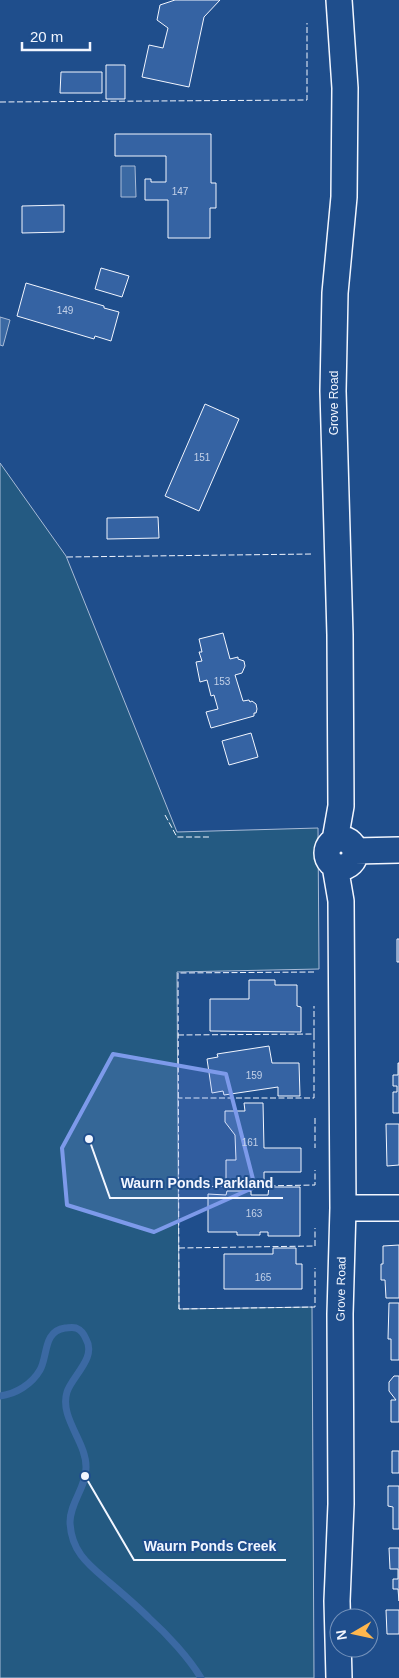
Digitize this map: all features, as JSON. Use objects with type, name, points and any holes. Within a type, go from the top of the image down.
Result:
[{"type":"street","name":"Grove Road","points":[[339,0],[345,88],[344,197],[335,293],[333,391],[340,635],[341,806],[344,853],[341,901],[343,1208],[340,1314],[341,1504],[337,1601],[339,1678]]},
{"type":"street","points":[[344,853],[399,850]]},
{"type":"street","points":[[343,1208],[399,1208]]},
{"type":"highlighted area","points":[[113,1054],[226,1074],[255,1187],[154,1232],[67,1205],[62,1148]]},
{"type":"shaded area","points":[[121,166],[135,166],[136,197],[121,197]]},
{"type":"shaded area","points":[[0,317],[10,320],[3,346],[0,345]]},
{"type":"shaded area","points":[[0,463],[66,556],[177,832],[318,828],[319,969],[177,972],[179,1309],[312,1307],[314,1678],[0,1678]]},
{"type":"building","points":[[175,0],[220,0],[204,17],[189,87],[142,77],[149,45],[163,48],[168,28],[157,20],[160,5]]},
{"type":"building","points":[[106,65],[125,65],[125,99],[106,99]]},
{"type":"building","points":[[61,72],[102,72],[102,93],[60,93]]},
{"type":"building","points":[[115,134],[211,134],[211,183],[216,183],[216,208],[210,208],[210,238],[168,238],[168,200],[145,200],[145,179],[151,179],[151,182],[166,182],[166,156],[115,156]]},
{"type":"building","points":[[64,205],[64,232],[22,233],[22,206]]},
{"type":"building","points":[[101,268],[129,276],[122,297],[95,289]]},
{"type":"building","points":[[26,283],[119,312],[111,341],[95,336],[94,339],[17,316]]},
{"type":"building","points":[[205,404],[239,419],[199,511],[165,496]]},
{"type":"building","points":[[158,517],[159,538],[107,539],[107,518]]},
{"type":"building","points":[[223,633],[230,659],[238,657],[238,659],[244,661],[245,666],[242,673],[235,675],[243,701],[252,701],[256,704],[257,709],[254,716],[211,728],[206,712],[218,709],[214,695],[211,696],[207,680],[200,682],[196,662],[202,661],[199,652],[202,652],[199,639]]},
{"type":"building","points":[[251,733],[258,757],[229,765],[222,741]]},
{"type":"building","points":[[397,939],[399,939],[399,962],[397,962]]},
{"type":"building","points":[[249,980],[275,980],[275,985],[297,985],[297,1006],[301,1007],[301,1032],[210,1031],[210,999],[249,999]]},
{"type":"building","points":[[269,1046],[272,1063],[299,1063],[300,1096],[278,1096],[278,1087],[224,1095],[223,1091],[212,1093],[207,1059],[218,1057],[217,1054]]},
{"type":"building","points":[[398,1063],[399,1113],[393,1113],[393,1092],[397,1092],[397,1086],[393,1086],[393,1075],[398,1075]]},
{"type":"building","points":[[244,1103],[263,1103],[264,1148],[301,1148],[301,1172],[264,1172],[264,1185],[236,1185],[236,1181],[226,1181],[226,1160],[236,1160],[235,1135],[225,1122],[225,1111],[245,1111]]},
{"type":"building","points":[[386,1124],[399,1124],[399,1165],[387,1166]]},
{"type":"building","points":[[269,1187],[300,1187],[300,1236],[268,1236],[268,1232],[260,1232],[260,1235],[237,1235],[237,1232],[208,1232],[208,1194],[226,1195],[227,1191],[251,1191],[251,1195],[268,1195]]},
{"type":"building","points":[[399,1245],[399,1298],[386,1298],[385,1280],[381,1280],[383,1246]]},
{"type":"building","points":[[273,1248],[296,1248],[296,1264],[302,1264],[302,1289],[224,1289],[224,1254],[273,1254]]},
{"type":"building","points":[[389,1303],[399,1303],[399,1360],[391,1360],[391,1339],[388,1339]]},
{"type":"building","points":[[394,1376],[399,1376],[399,1422],[391,1422],[391,1400],[396,1400],[389,1391],[389,1382]]},
{"type":"building","points":[[392,1451],[399,1451],[399,1473],[392,1473]]},
{"type":"building","points":[[388,1486],[399,1486],[399,1529],[393,1529],[393,1507],[388,1506]]},
{"type":"building","points":[[389,1548],[399,1548],[399,1601],[398,1589],[393,1589],[393,1579],[398,1579],[398,1569],[390,1569]]},
{"type":"building","points":[[386,1610],[399,1610],[399,1634],[387,1634]]},
{"type":"waterway","points":[[0,1396],[18,1391],[33,1380],[40,1370],[47,1345],[53,1334],[58,1330],[75,1328],[83,1334],[89,1346],[88,1353],[86,1360],[67,1392],[66,1402],[70,1421],[85,1458],[86,1468],[84,1482],[72,1508],[70,1522],[74,1542],[88,1564],[163,1631],[184,1654],[201,1678]]},
{"type":"fence","points":[[0,102],[307,100],[307,23]]},
{"type":"fence","points":[[67,557],[313,554]]},
{"type":"fence","points":[[165,815],[177,837],[209,837]]},
{"type":"fence","points":[[314,972],[178,973],[179,1309],[315,1307],[315,1268]]},
{"type":"fence","points":[[314,1006],[314,1034]]},
{"type":"fence","points":[[178,1035],[314,1034],[314,1098],[178,1098]]},
{"type":"fence","points":[[315,1118],[315,1148]]},
{"type":"fence","points":[[261,1186],[315,1185],[315,1170]]},
{"type":"fence","points":[[178,1187],[238,1186]]},
{"type":"fence","points":[[179,1248],[315,1246],[315,1228]]},
{"type":"place","name":"Waurn Ponds Parkland","points":[[89,1139]]},
{"type":"place","name":"Waurn Ponds Creek","points":[[85,1476]]}]
